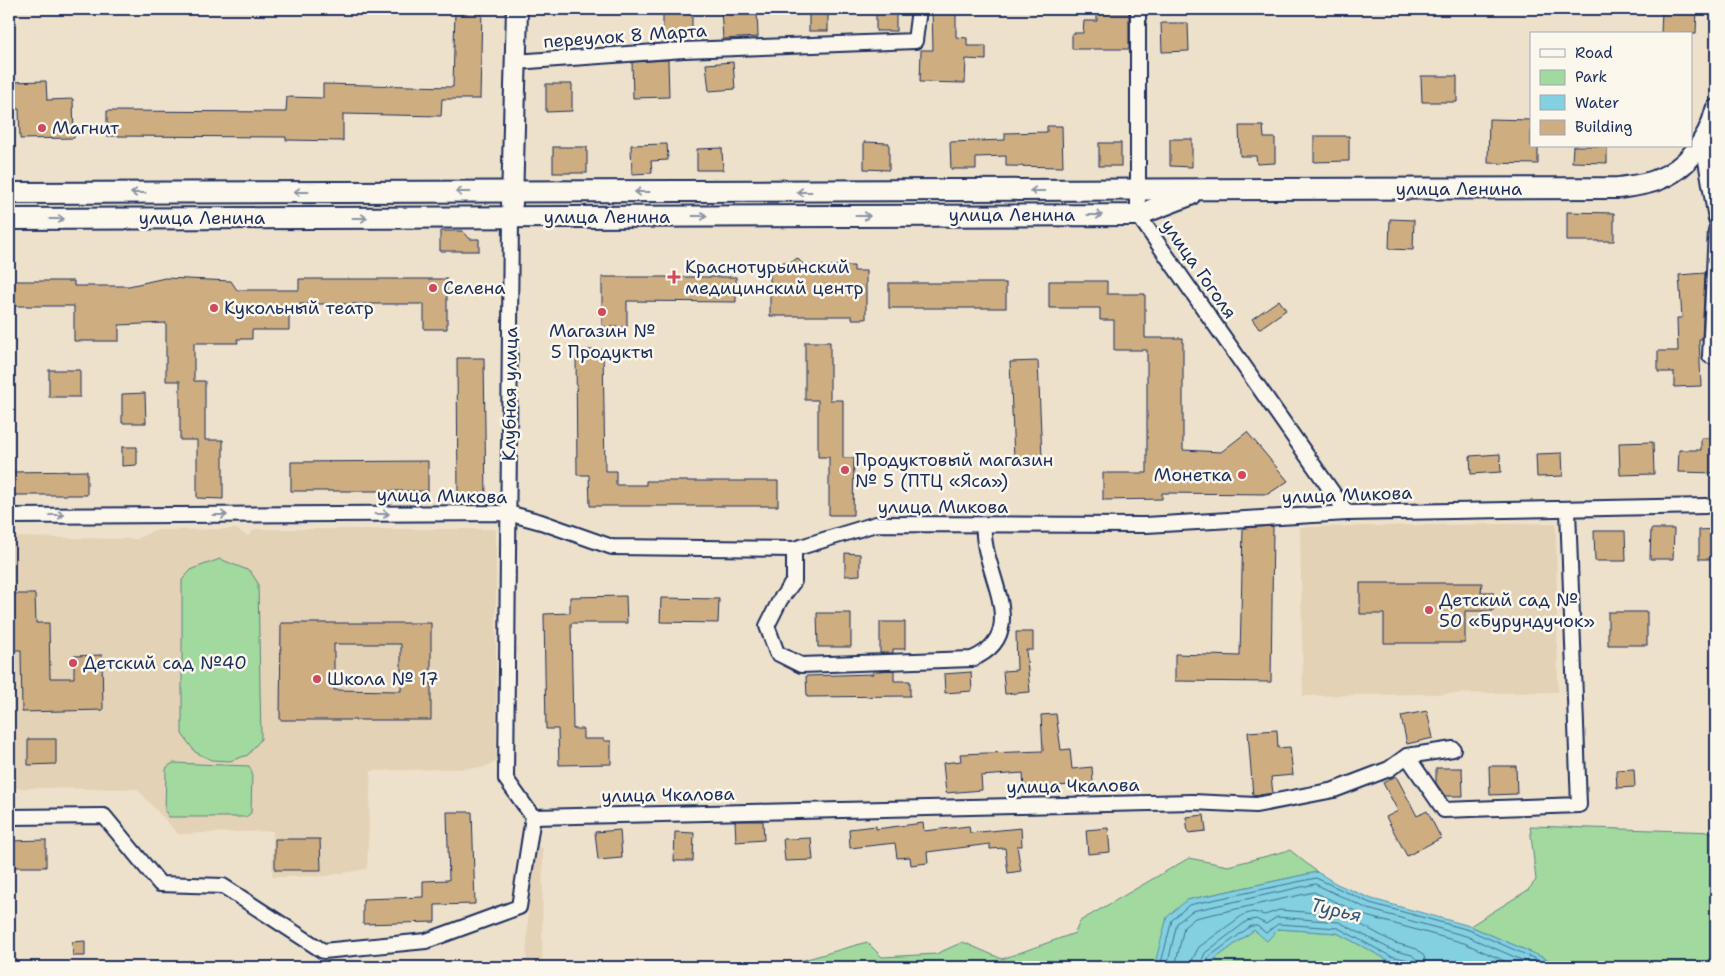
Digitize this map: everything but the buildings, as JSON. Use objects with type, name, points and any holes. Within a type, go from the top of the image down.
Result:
[{"type":"main road","name":"Клубная улица","points":[[511,217],[516,9]]},
{"type":"main road","name":"улица Ленина","points":[[9,193],[1201,191],[1618,188],[1657,180],[1687,162],[1703,143],[1716,110]]},
{"type":"main road","name":"улица Ленина","points":[[9,219],[1138,215],[1201,191]]},
{"type":"street","name":"переулок 8 Марта","points":[[515,62],[684,50],[915,41],[919,9]]},
{"type":"street","name":"улица Гоголя","points":[[1138,9],[1138,215],[1347,513]]},
{"type":"street","points":[[1703,143],[1716,220]]},
{"type":"street","name":"Клубная улица","points":[[511,217],[506,780],[533,817]]},
{"type":"street","points":[[1710,356],[1716,230]]},
{"type":"street","name":"улица Микова","points":[[9,516],[508,513],[541,522],[612,548],[794,549],[876,524],[984,526],[1146,525],[1347,513],[1706,506]]},
{"type":"street","points":[[1408,756],[1444,810],[1579,805],[1568,510]]},
{"type":"street","points":[[794,549],[794,580],[780,600],[767,626],[777,652],[801,665],[972,659],[986,653],[994,645],[1002,628],[997,582],[984,542],[984,526]]},
{"type":"street","name":"улица Чкалова","points":[[533,817],[1192,802],[1256,805],[1334,790],[1389,769],[1408,756],[1453,749]]},
{"type":"street","points":[[9,817],[104,816],[160,884],[223,886],[323,951],[426,941],[519,906],[533,817]]},
{"type":"shaded area","name":"Детский сад № 50 «Бурундучок»","points":[[1556,523],[1558,692],[1303,696],[1300,527]]},
{"type":"shaded area","name":"Школа № 17","points":[[236,529],[248,536],[255,529],[496,529],[496,762],[482,768],[371,771],[367,869],[326,876],[272,877],[273,831],[178,834],[137,789],[9,788],[9,537],[137,539],[154,530]]},
{"type":"shaded area","points":[[531,847],[543,848],[542,967],[526,967]]},
{"type":"green space","points":[[220,559],[250,571],[258,583],[261,739],[248,755],[230,761],[211,760],[195,752],[182,734],[182,580],[192,569]]},
{"type":"green space","points":[[173,763],[249,766],[252,772],[251,813],[246,817],[169,817],[165,811],[166,770]]},
{"type":"green space","points":[[1530,826],[1716,832],[1716,967],[1565,967],[1470,926],[1528,890],[1536,880]]},
{"type":"green space","points":[[1290,850],[1317,872],[1187,900],[1154,967],[779,967],[867,942],[882,957],[936,954],[963,942],[1002,959],[1075,933],[1080,921],[1189,858],[1228,866]]},
{"type":"green space","points":[[1278,929],[1337,933],[1388,960],[1417,967],[1209,967],[1212,961],[1254,930]]},
{"type":"water","name":"Турья","points":[[1317,872],[1337,884],[1372,899],[1470,926],[1565,967],[1417,967],[1388,960],[1337,933],[1278,929],[1267,941],[1254,930],[1212,961],[1209,967],[1154,967],[1167,917],[1187,900]]},
{"type":"place","name":"Магнит","points":[[42,128]]},
{"type":"place","name":"Краснотурьинский медицинский центр","points":[[674,277]]},
{"type":"place","name":"Селена","points":[[433,288]]},
{"type":"place","name":"Кукольный театр","points":[[214,308]]},
{"type":"place","name":"Магазин № 5 Продукты","points":[[602,312]]},
{"type":"place","name":"Продуктовый магазин № 5 (ПТЦ «Яса»)","points":[[845,470]]},
{"type":"place","name":"Монетка","points":[[1242,475]]},
{"type":"place","name":"Детский сад № 50 «Бурундучок»","points":[[1429,610]]},
{"type":"place","name":"Детский сад №40","points":[[73,663]]},
{"type":"place","name":"Школа № 17","points":[[317,679]]}]
